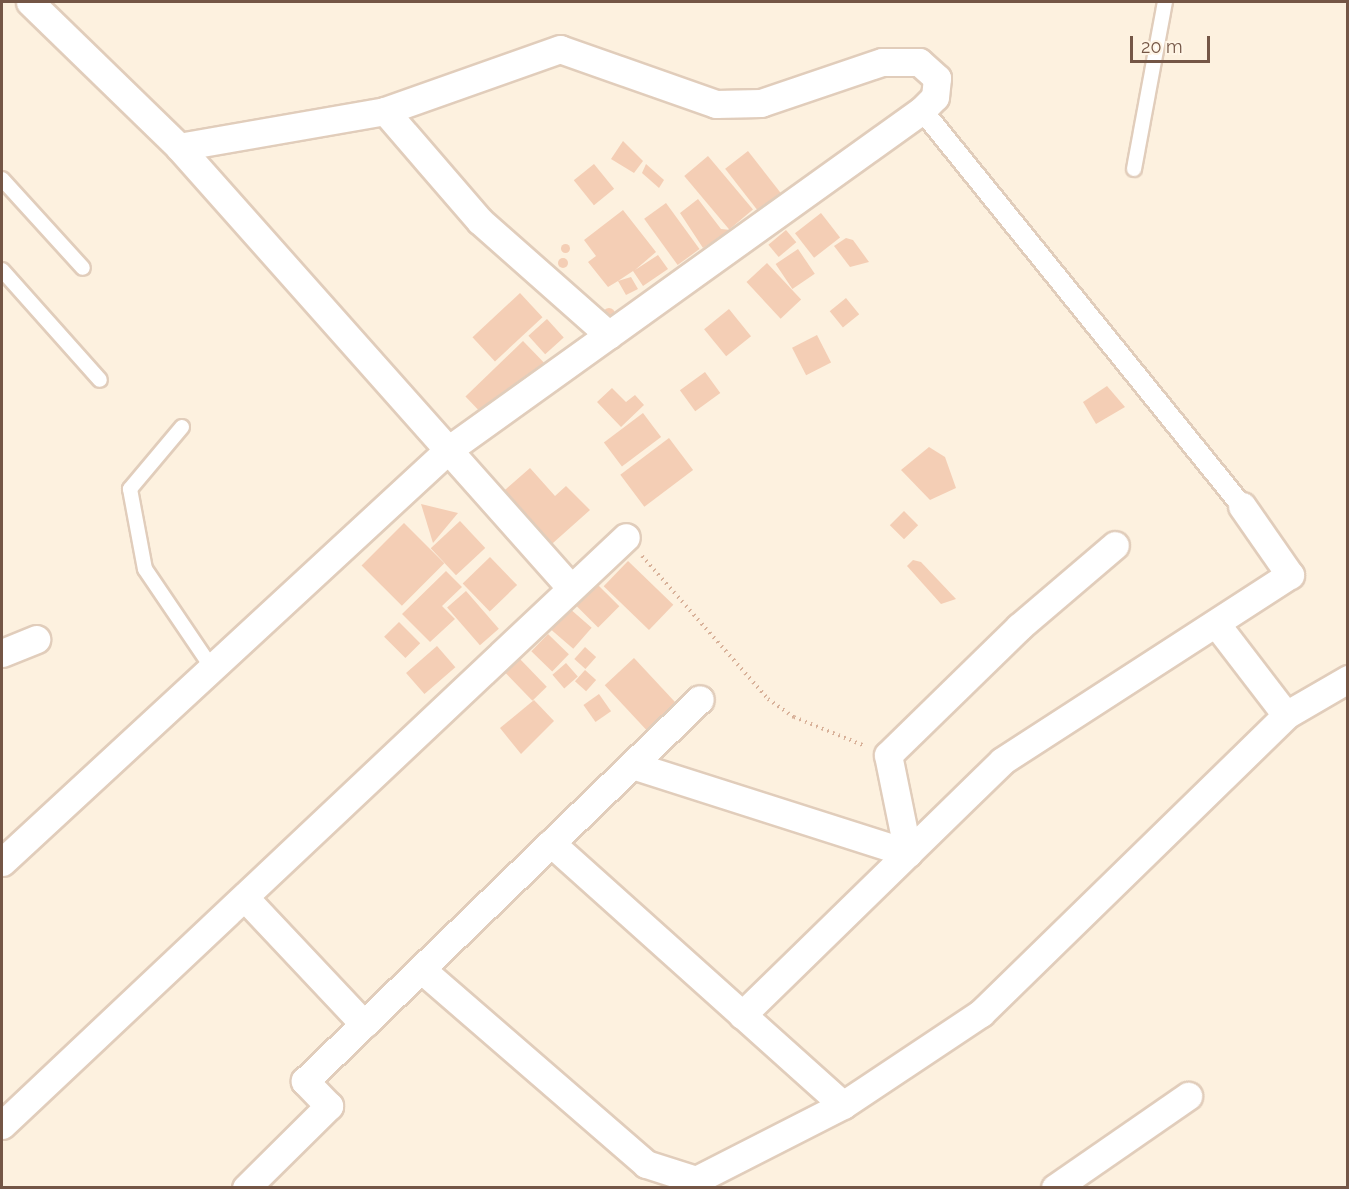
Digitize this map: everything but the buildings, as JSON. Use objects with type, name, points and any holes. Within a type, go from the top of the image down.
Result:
[{"type":"street","points":[[30,2],[179,147],[571,588]]},
{"type":"street","points":[[2,862],[448,450],[922,111],[935,97],[937,78],[919,62],[882,62],[761,103],[716,104],[560,48],[386,111],[179,147]]},
{"type":"street","points":[[386,111],[480,221],[609,335]]},
{"type":"street","points":[[742,1015],[1002,761],[1217,625],[1290,575],[1242,506],[922,111]]},
{"type":"street","points":[[2,1125],[246,899],[626,537]]},
{"type":"street","points":[[908,853],[888,755],[1019,627],[1115,545]]},
{"type":"street","points":[[1217,625],[1286,715]]},
{"type":"street","points":[[2,653],[36,639]]},
{"type":"street","points":[[421,969],[646,1164],[697,1184],[843,1105],[981,1012],[1286,715],[1347,679]]},
{"type":"street","points":[[246,1188],[329,1106],[304,1081],[700,699]]},
{"type":"street","points":[[632,765],[908,853]]},
{"type":"street","points":[[551,843],[843,1105]]},
{"type":"street","points":[[246,899],[364,1024]]},
{"type":"street","points":[[1055,1188],[1188,1096]]},
{"type":"lane","points":[[1134,169],[1165,2]]},
{"type":"lane","points":[[2,179],[83,268]]},
{"type":"lane","points":[[2,270],[100,380]]},
{"type":"lane","points":[[182,427],[130,489],[145,569],[212,668]]},
{"type":"path","points":[[626,537],[768,699],[795,717],[888,755]]}]
